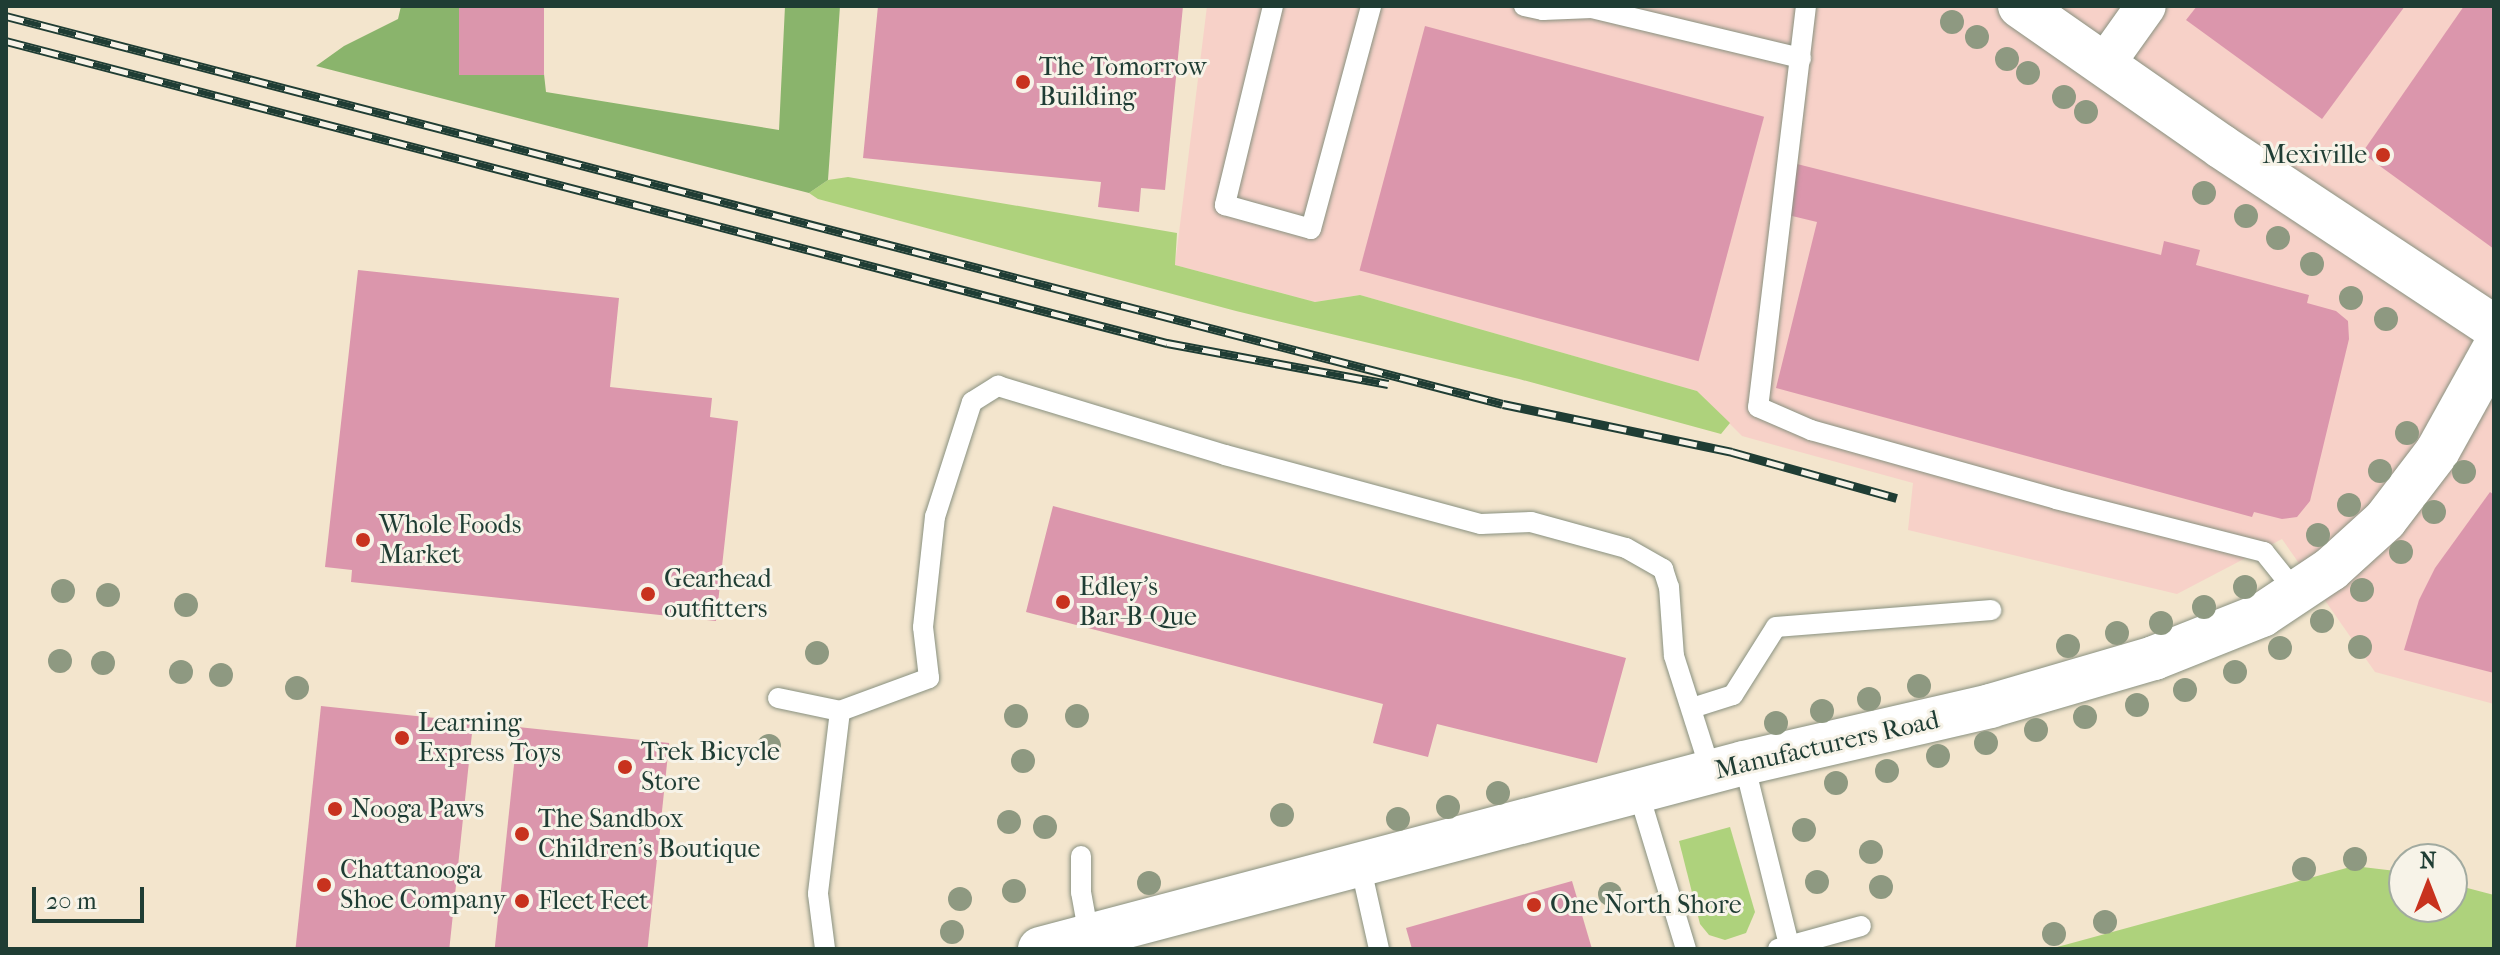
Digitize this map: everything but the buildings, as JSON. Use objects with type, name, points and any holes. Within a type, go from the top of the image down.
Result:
[{"type":"main road","points":[[2020,6],[2494,327]]},
{"type":"main road","name":"Manufacturers Road","points":[[1040,949],[1638,791],[1990,706],[2154,658],[2262,615],[2331,569],[2385,520],[2437,452],[2494,349]]},
{"type":"street","points":[[2104,65],[2146,6]]},
{"type":"lane","points":[[1273,6],[1225,205],[1311,229],[1371,6]]},
{"type":"lane","points":[[1806,6],[1758,407],[1811,430],[2056,499],[2264,552],[2296,592]]},
{"type":"lane","points":[[1538,7],[1592,8],[1801,58]]},
{"type":"lane","points":[[778,698],[840,711],[929,678],[923,627],[935,517],[972,402],[998,386],[1225,455],[1481,524],[1531,522],[1626,548],[1663,569],[1669,587],[1674,656],[1692,708],[1728,768],[1786,948],[1861,926]]},
{"type":"lane","points":[[1692,708],[1733,695],[1776,627],[1991,610]]},
{"type":"lane","points":[[825,949],[818,894],[840,711]]},
{"type":"lane","points":[[1638,791],[1686,949]]},
{"type":"lane","points":[[1081,856],[1081,892],[1089,936]]},
{"type":"lane","points":[[1360,864],[1379,949]]},
{"type":"shaded area","points":[[1207,6],[2494,6],[2494,704],[2375,672],[2282,539],[2177,594],[1908,530],[1913,483],[1742,436],[1697,391],[1360,295],[1315,302],[1175,265]]},
{"type":"green space","points":[[401,6],[459,6],[461,75],[544,74],[546,92],[779,130],[785,6],[840,6],[828,180],[809,193],[316,66],[344,46],[398,19]]},
{"type":"green space","points":[[848,177],[1177,233],[1175,265],[1315,302],[1360,295],[1697,391],[1730,423],[1721,434],[1519,379],[1236,311],[818,199],[809,193],[828,180]]},
{"type":"green space","points":[[1730,827],[1755,912],[1746,933],[1725,940],[1709,935],[1700,924],[1679,841]]},
{"type":"green space","points":[[2354,866],[2388,870],[2388,923],[2468,923],[2468,888],[2494,895],[2494,949],[2050,949]]},
{"type":"railway","points":[[6,16],[1503,404],[1732,452],[1897,498]]},
{"type":"railway","points":[[6,41],[1167,343],[1388,384]]},
{"type":"place","name":"The Tomorrow Building","points":[[1023,82]]},
{"type":"place","name":"Mexiville","points":[[2383,155]]},
{"type":"place","name":"Whole Foods Market","points":[[363,540]]},
{"type":"place","name":"Gearhead outfitters","points":[[648,594]]},
{"type":"place","name":"Edley's Bar-B-Que","points":[[1063,602]]},
{"type":"place","name":"Learning Express Toys","points":[[402,738]]},
{"type":"place","name":"Trek Bicycle Store","points":[[625,767]]},
{"type":"place","name":"Nooga Paws","points":[[335,809]]},
{"type":"place","name":"The Sandbox Children's Boutique","points":[[522,834]]},
{"type":"place","name":"Chattanooga Shoe Company","points":[[324,885]]},
{"type":"place","name":"Fleet Feet","points":[[522,901]]},
{"type":"place","name":"One North Shore","points":[[1534,905]]}]
